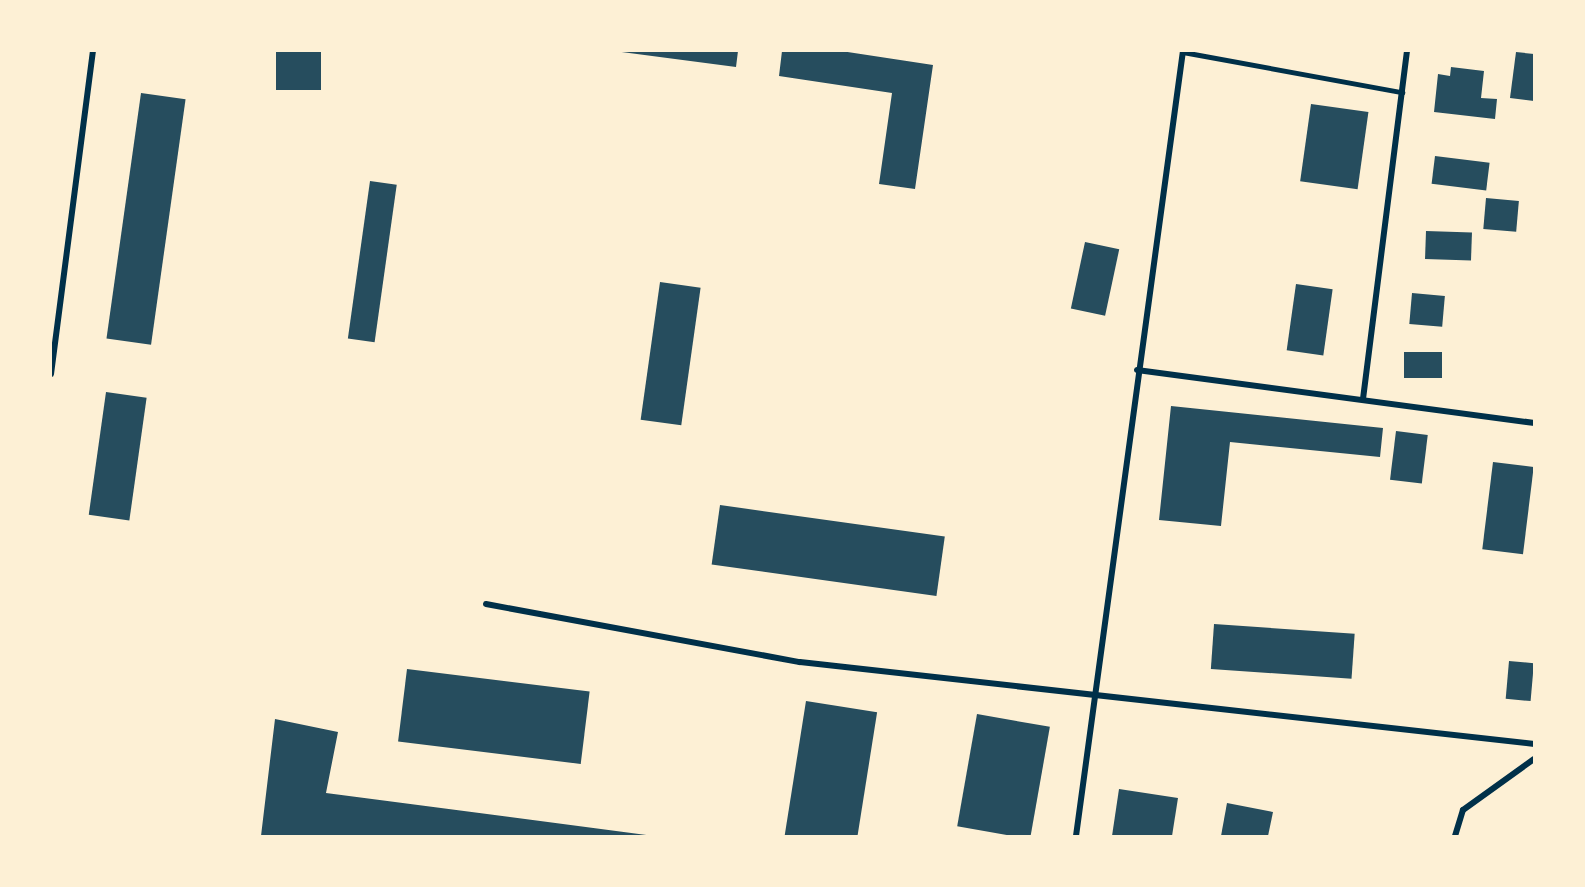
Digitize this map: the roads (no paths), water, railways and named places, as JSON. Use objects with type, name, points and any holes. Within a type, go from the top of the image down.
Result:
[{"type":"street","points":[[51,374],[93,51]]},
{"type":"street","points":[[1076,836],[1091,692],[1183,51]]},
{"type":"street","points":[[1363,399],[1407,51]]},
{"type":"street","points":[[1137,370],[1534,423]]},
{"type":"street","points":[[486,604],[800,662],[1091,692],[1534,744]]},
{"type":"street","points":[[1455,836],[1463,810],[1534,759]]},
{"type":"lane","points":[[1183,51],[1402,92]]}]
